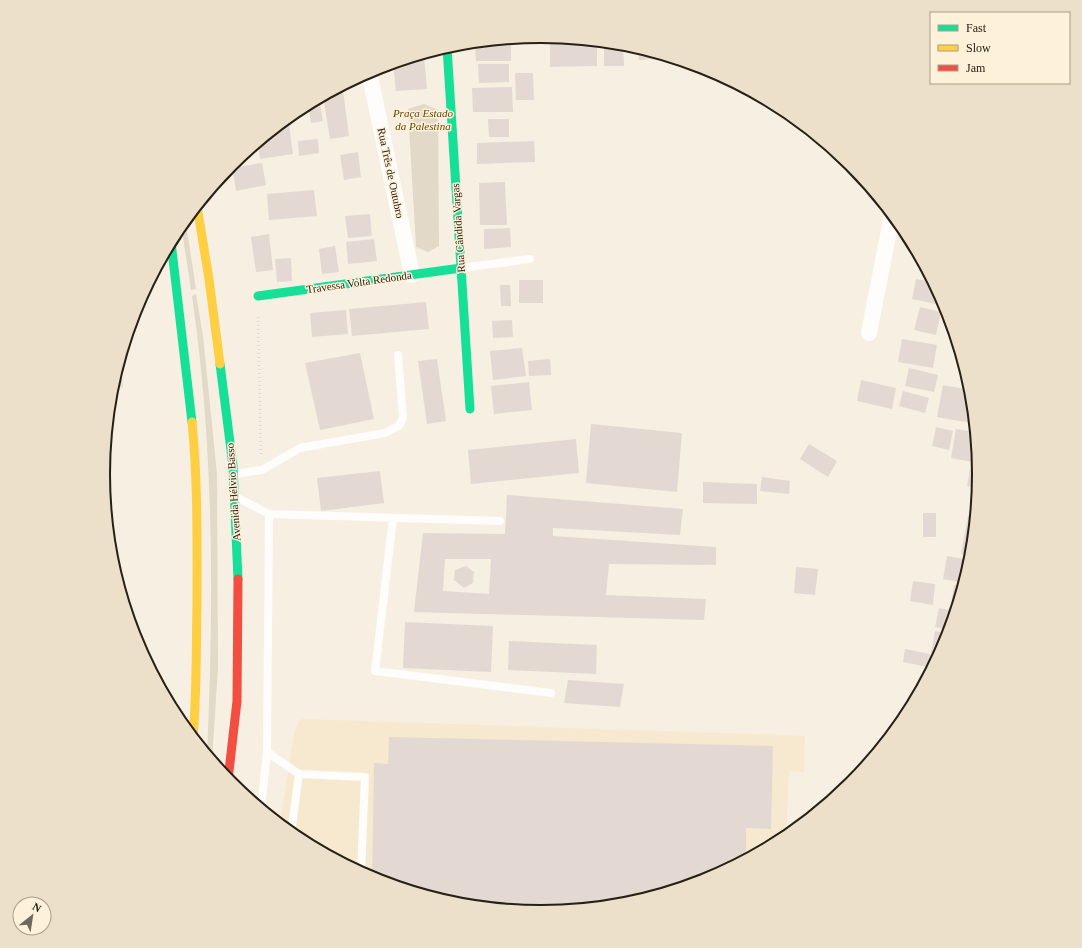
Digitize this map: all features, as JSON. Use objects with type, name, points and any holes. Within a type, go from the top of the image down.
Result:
[{"type":"main road","name":"Rua Cândida Vargas","points":[[447,53],[470,409]]},
{"type":"main road","name":"Avenida Hélvio Basso","points":[[197,215],[209,279],[235,496],[237,550],[237,702],[229,771]]},
{"type":"main road","points":[[172,252],[195,454],[197,559],[196,707],[194,729]]},
{"type":"main road","name":"Travessa Volta Redonda","points":[[258,296],[461,268]]},
{"type":"street","name":"Rua Três de Outubro","points":[[369,79],[412,275]]},
{"type":"street","points":[[869,332],[890,223]]},
{"type":"lane","points":[[461,268],[530,259]]},
{"type":"lane","points":[[233,474],[262,470],[300,448],[385,434],[398,426],[403,418],[398,355]]},
{"type":"lane","points":[[235,496],[269,514],[500,521]]},
{"type":"lane","points":[[261,801],[267,752],[269,514]]},
{"type":"lane","points":[[393,518],[375,671],[550,693]]},
{"type":"lane","points":[[267,752],[299,774],[364,776],[361,866]]},
{"type":"lane","points":[[292,825],[299,774]]},
{"type":"path","points":[[258,296],[262,470]]},
{"type":"shaded area","points":[[303,719],[805,736],[804,772],[789,771],[786,828],[732,861],[680,882],[625,897],[569,904],[513,904],[457,897],[402,882],[350,861],[325,847],[281,817],[294,733],[299,721]]},
{"type":"green space","name":"Praça Estado da Palestina","points":[[424,104],[438,110],[439,246],[428,252],[416,247],[408,109]]},
{"type":"green space","points":[[186,230],[196,289],[191,290],[183,235]]},
{"type":"green space","points":[[196,294],[203,336],[217,474],[218,668],[213,753],[207,746],[211,640],[208,467],[205,410],[192,296]]},
{"type":"building","points":[[550,43],[597,47],[597,66],[550,67]]},
{"type":"building","points":[[511,44],[511,61],[476,61],[475,48]]},
{"type":"building","points":[[604,48],[623,51],[624,66],[604,66]]},
{"type":"building","points":[[639,54],[651,58],[651,59],[639,60]]},
{"type":"building","points":[[424,59],[427,89],[396,91],[394,69]]},
{"type":"building","points":[[478,64],[509,64],[509,82],[479,83]]},
{"type":"building","points":[[515,73],[533,73],[534,100],[516,100]]},
{"type":"building","points":[[512,87],[513,112],[473,112],[472,88]]},
{"type":"building","points":[[343,91],[349,136],[330,139],[324,102]]},
{"type":"building","points":[[320,105],[323,121],[311,123],[309,112]]},
{"type":"building","points":[[488,119],[509,119],[509,137],[489,137]]},
{"type":"building","points":[[289,125],[293,154],[260,159],[259,149]]},
{"type":"building","points":[[318,139],[319,153],[299,156],[298,141]]},
{"type":"building","points":[[534,141],[535,162],[477,164],[477,143]]},
{"type":"building","points":[[358,152],[361,177],[344,180],[340,155]]},
{"type":"building","points":[[262,163],[266,185],[236,191],[233,173],[238,167]]},
{"type":"building","points":[[505,182],[507,225],[480,225],[479,183]]},
{"type":"building","points":[[314,190],[317,216],[269,220],[267,194]]},
{"type":"building","points":[[370,214],[372,236],[348,238],[345,216]]},
{"type":"building","points":[[510,228],[511,247],[484,249],[484,229]]},
{"type":"building","points":[[269,234],[273,270],[256,272],[251,237]]},
{"type":"building","points":[[374,239],[377,261],[348,264],[346,242]]},
{"type":"building","points":[[335,246],[339,272],[322,274],[319,249]]},
{"type":"building","points":[[291,258],[292,281],[277,282],[275,259]]},
{"type":"building","points":[[916,279],[927,281],[937,304],[912,299]]},
{"type":"building","points":[[519,280],[543,280],[543,303],[519,303]]},
{"type":"building","points":[[500,285],[510,285],[511,306],[501,306]]},
{"type":"building","points":[[426,302],[429,329],[352,336],[349,309]]},
{"type":"building","points":[[920,307],[940,312],[936,335],[914,330]]},
{"type":"building","points":[[346,310],[348,334],[312,337],[310,313]]},
{"type":"building","points":[[512,320],[513,337],[493,338],[492,321]]},
{"type":"building","points":[[902,339],[937,345],[933,368],[898,362]]},
{"type":"building","points":[[522,348],[526,376],[493,380],[490,351]]},
{"type":"building","points":[[360,353],[374,419],[320,430],[305,363]]},
{"type":"building","points":[[437,359],[446,421],[427,424],[418,361]]},
{"type":"building","points":[[550,359],[551,375],[529,376],[528,361]]},
{"type":"building","points":[[909,368],[938,375],[934,392],[905,386]]},
{"type":"building","points":[[122,375],[123,387],[119,387]]},
{"type":"building","points":[[861,380],[896,388],[892,409],[857,401]]},
{"type":"building","points":[[529,382],[532,410],[494,414],[491,386]]},
{"type":"building","points":[[943,385],[964,389],[968,423],[937,417]]},
{"type":"building","points":[[903,391],[929,398],[925,413],[899,406]]},
{"type":"building","points":[[591,424],[682,433],[677,492],[586,483]]},
{"type":"building","points":[[936,427],[953,431],[949,450],[932,446]]},
{"type":"building","points":[[956,429],[969,431],[972,462],[951,458]]},
{"type":"building","points":[[576,439],[579,473],[471,484],[468,450]]},
{"type":"building","points":[[809,444],[837,461],[828,477],[800,459]]},
{"type":"building","points":[[970,469],[972,469],[972,487],[967,486]]},
{"type":"building","points":[[380,471],[384,503],[321,511],[317,478]]},
{"type":"building","points":[[762,477],[790,481],[789,494],[760,491]]},
{"type":"building","points":[[703,482],[757,484],[757,504],[703,503]]},
{"type":"building","points":[[507,495],[683,509],[680,535],[553,528],[553,536],[716,547],[716,565],[609,564],[606,595],[706,599],[704,620],[414,612],[423,533],[505,534]],"holes":[[[445,559],[491,559],[489,594],[443,591]]]},
{"type":"building","points":[[923,513],[936,513],[936,537],[923,537]]},
{"type":"building","points":[[968,516],[969,516],[964,555],[961,554]]},
{"type":"building","points":[[947,556],[964,559],[958,582],[943,579]]},
{"type":"building","points":[[466,566],[474,572],[473,583],[464,588],[454,580],[455,570]]},
{"type":"building","points":[[796,567],[818,569],[815,595],[794,593]]},
{"type":"building","points":[[913,581],[935,584],[933,605],[910,601]]},
{"type":"building","points":[[954,585],[957,585],[952,604]]},
{"type":"building","points":[[939,608],[950,610],[943,629],[935,627]]},
{"type":"building","points":[[405,622],[493,626],[491,672],[403,668]]},
{"type":"building","points":[[935,631],[942,632],[933,653],[931,653]]},
{"type":"building","points":[[509,641],[597,645],[596,674],[508,670]]},
{"type":"building","points":[[905,649],[930,654],[927,667],[903,662]]},
{"type":"building","points":[[568,680],[624,684],[620,707],[564,703]]},
{"type":"building","points":[[389,737],[773,746],[771,829],[746,828],[746,853],[732,861],[680,882],[625,897],[569,904],[541,905],[513,904],[457,897],[402,882],[372,870],[374,763],[388,764]]},
{"type":"traffic: fast","points":[[447,53],[470,409]]},
{"type":"traffic: fast","points":[[172,252],[192,422]]},
{"type":"traffic: fast","points":[[258,296],[461,268]]},
{"type":"traffic: fast","points":[[220,364],[233,466],[238,579]]},
{"type":"traffic: slow","points":[[198,213],[209,279],[220,364]]},
{"type":"traffic: slow","points":[[192,422],[197,535],[196,670],[194,728]]},
{"type":"traffic: jam","points":[[229,771],[237,701],[238,579]]}]
